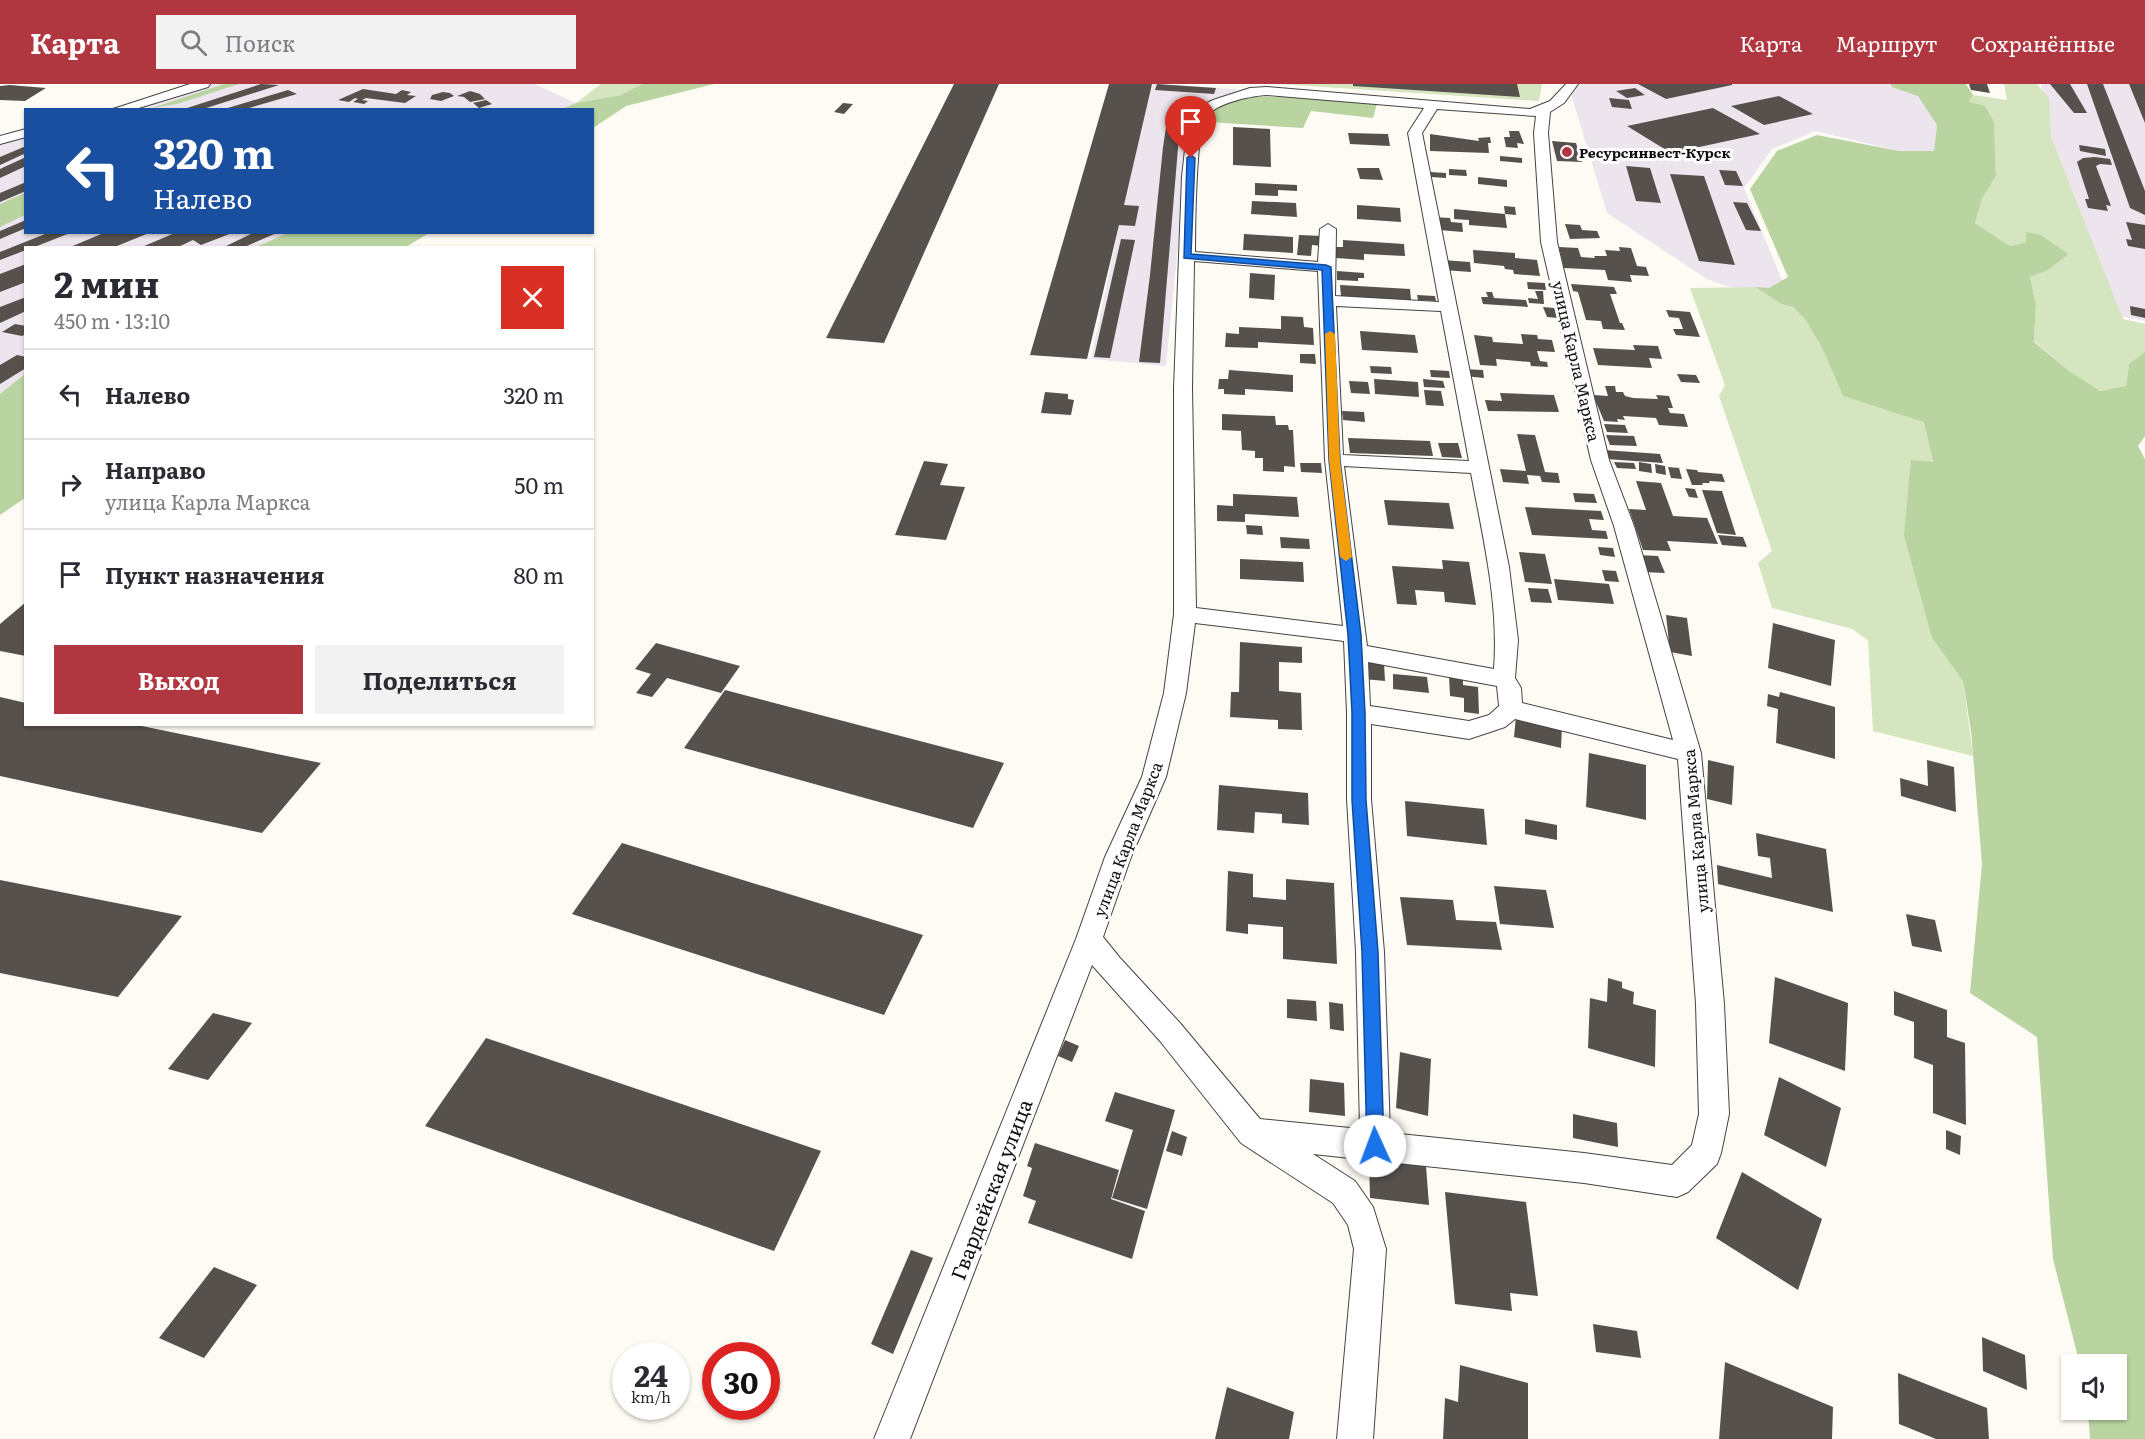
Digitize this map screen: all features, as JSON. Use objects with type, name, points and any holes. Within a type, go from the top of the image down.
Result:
[{"type":"street","points":[[123,108],[204,84]]},
{"type":"street","points":[[1543,111],[1564,97],[1572,84]]},
{"type":"street","name":"улица Карла Маркса","points":[[1252,1133],[1584,1168],[1677,1181],[1706,1153],[1714,1114],[1710,1004],[1689,753],[1624,526],[1600,460],[1562,300],[1550,243],[1541,133],[1543,111],[1515,114],[1267,91],[1232,98],[1206,109],[1195,122],[1192,139],[1183,388],[1185,614],[1175,693],[1154,777],[1118,857],[1089,939],[1110,968],[1170,1032],[1252,1133],[1344,1192],[1362,1218],[1370,1249],[1355,1439]]},
{"type":"street","points":[[1359,713],[1469,730],[1497,722],[1511,709],[1510,688],[1504,679],[1506,640],[1499,567],[1414,133],[1426,119],[1432,106]]},
{"type":"street","points":[[0,140],[24,134]]},
{"type":"street","points":[[1328,229],[1326,267],[1334,460],[1355,643],[1359,713],[1359,800],[1370,952],[1375,1146]]},
{"type":"street","points":[[1187,256],[1326,267]]},
{"type":"street","points":[[1328,301],[1450,308]]},
{"type":"street","points":[[1334,460],[1481,468]]},
{"type":"street","points":[[1185,614],[1355,643],[1504,679]]},
{"type":"street","points":[[1511,709],[1689,753]]},
{"type":"street","name":"Гвардейская улица","points":[[892,1439],[1089,939]]},
{"type":"shaded area","points":[[194,84],[535,84],[576,103],[566,108],[110,108]]},
{"type":"shaded area","points":[[1152,84],[1236,89],[1236,94],[1213,98],[1191,114],[1166,366],[1091,359]]},
{"type":"shaded area","points":[[1568,84],[1890,84],[1892,87],[1918,95],[1937,125],[1934,151],[1899,151],[1816,131],[1772,149],[1744,188],[1784,285],[1769,288],[1730,287],[1707,279],[1607,213]]},
{"type":"shaded area","points":[[2041,84],[2145,84],[2145,321],[2115,315],[2060,185]]},
{"type":"shaded area","points":[[24,130],[24,234],[288,234],[258,246],[24,246],[24,375],[0,394],[0,137]]},
{"type":"green space","points":[[224,84],[239,84],[177,104],[152,108]]},
{"type":"green space","points":[[601,84],[642,84],[621,95],[576,103]]},
{"type":"green space","points":[[642,84],[714,84],[626,106],[594,127],[594,108],[564,108],[576,103],[621,95]]},
{"type":"green space","points":[[1279,84],[1542,84],[1539,101]]},
{"type":"green space","points":[[1890,84],[1966,84],[1973,95],[1969,102],[1985,106],[1994,122],[1996,176],[1982,199],[1975,223],[2010,246],[2026,242],[2026,232],[2041,235],[2068,254],[2048,270],[2030,277],[2036,304],[2034,342],[2068,370],[2100,391],[2126,386],[2129,364],[2145,352],[2145,436],[2138,446],[2145,459],[2145,1439],[2090,1439],[2089,1420],[2127,1420],[2127,1354],[2077,1354],[2053,1259],[2037,1037],[1970,993],[1982,864],[1971,731],[1963,681],[1932,638],[1904,535],[1911,460],[1933,462],[1924,422],[1843,396],[1822,348],[1805,319],[1793,307],[1781,304],[1755,287],[1769,288],[1788,277],[1750,189],[1777,151],[1817,135],[1899,151],[1934,151],[1937,125],[1918,96],[1892,87]]},
{"type":"green space","points":[[2004,84],[2037,84],[2049,98],[2051,137],[2123,319],[2145,324],[2145,352],[2129,364],[2126,386],[2100,391],[2068,370],[2034,341],[2036,304],[2030,277],[2048,270],[2026,232],[2026,242],[2010,246],[1975,223],[1982,199],[1996,176],[1994,122],[1969,102],[1973,95],[2007,100]]},
{"type":"green space","points":[[1249,97],[1285,97],[1377,104],[1373,118],[1311,111],[1303,128],[1209,122],[1205,117],[1220,106]]},
{"type":"green space","points":[[24,193],[24,215],[0,227],[0,204]]},
{"type":"green space","points":[[285,234],[427,234],[408,246],[258,246]]},
{"type":"green space","points":[[1755,287],[1781,304],[1793,307],[1805,319],[1822,348],[1843,396],[1924,421],[1933,463],[1911,460],[1932,638],[1963,681],[1973,756],[1873,731],[1868,640],[1852,629],[1772,608],[1758,563],[1772,551],[1719,396],[1725,385],[1690,288]]},
{"type":"green space","points":[[24,375],[24,499],[0,515],[0,394]]},
{"type":"building","points":[[261,84],[279,85],[206,108],[187,108]]},
{"type":"building","points":[[954,84],[999,84],[884,343],[826,338]]},
{"type":"building","points":[[1109,84],[1152,84],[1124,205],[1139,206],[1135,226],[1119,225],[1087,359],[1030,355]]},
{"type":"building","points":[[1157,84],[1216,88],[1214,94],[1155,90]]},
{"type":"building","points":[[1353,84],[1517,84],[1520,97],[1353,86]]},
{"type":"building","points":[[1638,84],[1732,84],[1732,85],[1666,99]]},
{"type":"building","points":[[1969,84],[1987,84],[1990,93],[1971,90]]},
{"type":"building","points":[[2050,84],[2070,84],[2087,113],[2074,113]]},
{"type":"building","points":[[2087,84],[2103,84],[2145,191],[2145,215],[2130,208]]},
{"type":"building","points":[[2129,84],[2145,84],[2145,123]]},
{"type":"building","points":[[0,86],[46,88],[25,101],[0,100]]},
{"type":"building","points":[[1635,88],[1645,95],[1627,98],[1616,91]]},
{"type":"building","points":[[363,89],[396,94],[402,90],[411,92],[407,95],[416,96],[405,103],[366,98],[362,100],[368,101],[364,104],[353,102],[358,99],[355,98],[349,102],[338,100]]},
{"type":"building","points":[[288,90],[297,94],[249,108],[228,108]]},
{"type":"building","points":[[470,91],[480,94],[485,99],[470,102],[464,97],[457,96]]},
{"type":"building","points":[[443,92],[454,96],[441,101],[430,99],[432,95]]},
{"type":"building","points":[[1779,96],[1813,114],[1764,125],[1731,106]]},
{"type":"building","points":[[1609,98],[1629,100],[1632,109],[1612,107]]},
{"type":"building","points":[[486,100],[492,104],[479,108],[473,103]]},
{"type":"building","points":[[1176,100],[1191,101],[1183,117],[1179,136],[1160,363],[1139,362],[1163,147],[1168,115]]},
{"type":"building","points":[[843,103],[853,104],[844,114],[834,112]]},
{"type":"building","points":[[1713,108],[1760,134],[1671,153],[1627,126]]},
{"type":"building","points":[[1233,127],[1270,129],[1271,167],[1233,165]]},
{"type":"building","points":[[1509,131],[1519,131],[1524,144],[1517,143],[1518,148],[1506,147],[1504,137],[1510,137]]},
{"type":"building","points":[[1348,133],[1388,134],[1390,146],[1350,144]]},
{"type":"building","points":[[1430,134],[1479,141],[1478,138],[1490,137],[1489,153],[1430,151]]},
{"type":"building","name":"Ресурсинвест-Курск","points":[[1552,141],[1576,143],[1582,162],[1557,161]]},
{"type":"building","points":[[2079,145],[2105,149],[2106,156],[2080,151]]},
{"type":"building","points":[[24,147],[24,154],[0,165],[0,157]]},
{"type":"building","points":[[1500,156],[1522,158],[1522,163],[1500,161]]},
{"type":"building","points":[[24,158],[24,167],[0,178],[0,169]]},
{"type":"building","points":[[2083,158],[2110,159],[2112,165],[2096,166],[2111,206],[2106,205],[2108,211],[2088,208],[2085,199],[2089,199],[2077,162]]},
{"type":"building","points":[[1626,166],[1650,168],[1661,203],[1636,201]]},
{"type":"building","points":[[1357,168],[1379,168],[1383,180],[1360,179]]},
{"type":"building","points":[[1449,169],[1466,170],[1467,176],[1449,175]]},
{"type":"building","points":[[1719,170],[1736,171],[1743,186],[1725,185]]},
{"type":"building","points":[[1430,172],[1446,173],[1446,178],[1431,177]]},
{"type":"building","points":[[1670,174],[1704,176],[1735,265],[1699,261]]},
{"type":"building","points":[[1478,177],[1507,180],[1507,187],[1478,184]]},
{"type":"building","points":[[24,183],[24,192],[0,202],[0,193]]},
{"type":"building","points":[[1255,183],[1297,185],[1297,191],[1278,190],[1278,196],[1255,195]]},
{"type":"building","points":[[1252,201],[1296,203],[1297,217],[1251,214]]},
{"type":"building","points":[[1733,202],[1747,203],[1761,231],[1746,230]]},
{"type":"building","points":[[1357,205],[1400,208],[1401,222],[1357,219]]},
{"type":"building","points":[[1504,206],[1515,207],[1516,215],[1505,214]]},
{"type":"building","points":[[1454,209],[1505,214],[1507,228],[1469,225],[1469,220],[1454,219]]},
{"type":"building","points":[[1433,217],[1450,218],[1451,222],[1462,223],[1463,232],[1439,230]]},
{"type":"building","points":[[24,221],[24,229],[0,239],[0,231]]},
{"type":"building","points":[[2126,222],[2145,225],[2145,249],[2128,246],[2126,239],[2132,240]]},
{"type":"building","points":[[1565,224],[1580,225],[1582,230],[1597,231],[1600,238],[1570,239]]},
{"type":"building","points":[[45,234],[67,234],[37,246],[24,246],[24,251],[0,260],[0,252]]},
{"type":"building","points":[[101,234],[147,234],[117,246],[73,246]]},
{"type":"building","points":[[172,234],[229,234],[201,245],[193,240],[180,246],[144,246]]},
{"type":"building","points":[[251,234],[274,234],[247,246],[226,246]]},
{"type":"building","points":[[1244,234],[1293,237],[1293,253],[1243,250]]},
{"type":"building","points":[[1299,235],[1322,236],[1322,246],[1312,245],[1311,256],[1297,255]]},
{"type":"building","points":[[1121,239],[1135,240],[1110,358],[1094,357]]},
{"type":"building","points":[[1343,240],[1404,244],[1405,256],[1364,254],[1364,260],[1336,258],[1336,247],[1343,247]]},
{"type":"building","points":[[1559,247],[1578,248],[1581,257],[1595,258],[1594,256],[1607,256],[1605,250],[1620,251],[1619,247],[1631,248],[1637,266],[1646,267],[1649,276],[1630,275],[1632,282],[1608,280],[1605,270],[1564,268]]},
{"type":"building","points":[[1473,250],[1515,253],[1515,258],[1537,260],[1540,276],[1514,274],[1513,270],[1505,269],[1504,266],[1474,263]]},
{"type":"building","points":[[1442,260],[1470,262],[1471,272],[1443,270]]},
{"type":"building","points":[[24,265],[24,283],[0,292],[0,274]]},
{"type":"building","points":[[1337,271],[1364,273],[1364,278],[1358,278],[1358,281],[1337,280]]},
{"type":"building","points":[[1250,273],[1275,275],[1274,300],[1249,298]]},
{"type":"building","points":[[1527,282],[1545,283],[1546,290],[1528,289]]},
{"type":"building","points":[[1571,284],[1614,287],[1617,294],[1610,294],[1620,323],[1625,330],[1603,329],[1601,321],[1586,320],[1578,292],[1573,291]]},
{"type":"building","points":[[1340,285],[1410,289],[1411,300],[1341,296]]},
{"type":"building","points":[[1535,291],[1543,291],[1544,304],[1529,303],[1528,298],[1538,299]]},
{"type":"building","points":[[1486,292],[1492,292],[1494,298],[1526,300],[1528,307],[1483,304],[1481,297],[1488,297]]},
{"type":"building","points":[[1417,295],[1435,296],[1436,301],[1418,300]]},
{"type":"building","points":[[24,298],[24,312],[0,323],[0,307]]},
{"type":"building","points":[[2130,306],[2145,309],[2145,318],[2131,315]]},
{"type":"building","points":[[1543,307],[1554,308],[1558,318],[1547,317]]},
{"type":"building","points":[[1666,310],[1690,312],[1700,337],[1676,335],[1673,329],[1683,329],[1679,318],[1669,317]]},
{"type":"building","points":[[1281,316],[1303,317],[1304,327],[1313,328],[1314,345],[1258,342],[1258,348],[1225,347],[1226,333],[1239,334],[1239,327],[1281,329]]},
{"type":"building","points":[[15,324],[24,326],[22,336],[2,332]]},
{"type":"building","points":[[1360,331],[1415,335],[1418,353],[1362,350]]},
{"type":"building","points":[[1521,334],[1537,335],[1538,339],[1552,340],[1555,352],[1537,351],[1540,361],[1547,362],[1548,367],[1531,366],[1530,362],[1496,359],[1497,366],[1480,365],[1474,335],[1492,337],[1493,342],[1523,344]]},
{"type":"building","points":[[1633,345],[1658,346],[1662,359],[1649,358],[1652,368],[1598,365],[1593,348],[1635,350]]},
{"type":"building","points":[[1300,354],[1315,354],[1316,364],[1300,363]]},
{"type":"building","points":[[17,355],[24,357],[24,369],[0,384],[0,365]]},
{"type":"building","points":[[1370,366],[1391,367],[1392,374],[1371,373]]},
{"type":"building","points":[[1463,369],[1483,370],[1484,378],[1464,376]]},
{"type":"building","points":[[1229,370],[1293,375],[1293,392],[1245,389],[1245,395],[1224,394],[1224,389],[1218,389],[1219,379],[1228,379]]},
{"type":"building","points":[[1430,370],[1449,371],[1450,378],[1431,377]]},
{"type":"building","points":[[1677,374],[1696,375],[1700,383],[1681,382]]},
{"type":"building","points":[[1374,379],[1418,382],[1419,397],[1375,394]]},
{"type":"building","points":[[1423,379],[1443,381],[1445,388],[1424,387]]},
{"type":"building","points":[[1349,381],[1368,382],[1370,394],[1351,393]]},
{"type":"building","points":[[1605,386],[1615,386],[1616,392],[1623,392],[1625,396],[1633,398],[1658,399],[1656,395],[1669,396],[1673,408],[1668,408],[1670,413],[1684,414],[1688,427],[1659,425],[1656,418],[1623,416],[1625,420],[1617,419],[1618,422],[1604,421],[1593,395],[1608,396]]},
{"type":"building","points":[[1424,390],[1441,391],[1444,406],[1426,405]]},
{"type":"building","points":[[1045,392],[1068,394],[1068,399],[1074,400],[1071,415],[1041,413]]},
{"type":"building","points":[[1500,393],[1554,395],[1559,412],[1488,411],[1485,400],[1502,401]]},
{"type":"building","points":[[1342,411],[1364,412],[1365,422],[1343,420]]},
{"type":"building","points":[[1222,414],[1275,416],[1276,425],[1288,425],[1289,430],[1293,430],[1295,467],[1284,466],[1284,472],[1263,471],[1263,458],[1255,458],[1255,451],[1242,450],[1241,431],[1222,430]]},
{"type":"building","points":[[1604,424],[1625,425],[1628,433],[1607,432]]},
{"type":"building","points":[[1517,434],[1535,435],[1545,472],[1558,473],[1560,483],[1542,482],[1540,476],[1527,475],[1529,484],[1503,482],[1500,469],[1526,471]]},
{"type":"building","points":[[1606,435],[1634,436],[1637,446],[1610,445]]},
{"type":"building","points":[[1348,438],[1430,441],[1433,456],[1350,453]]},
{"type":"building","points":[[1438,443],[1458,443],[1462,458],[1442,457]]},
{"type":"building","points":[[1604,450],[1660,454],[1663,463],[1606,459]]},
{"type":"building","points":[[924,461],[948,464],[940,485],[965,487],[946,540],[895,535]]},
{"type":"building","points":[[1614,462],[1634,463],[1636,469],[1617,468]]},
{"type":"building","points":[[1639,462],[1651,464],[1652,473],[1639,471]]},
{"type":"building","points":[[1300,463],[1321,463],[1322,473],[1301,472]]},
{"type":"building","points":[[1655,464],[1665,466],[1666,475],[1656,473]]},
{"type":"building","points":[[1668,467],[1679,468],[1682,479],[1671,478]]},
{"type":"building","points":[[1686,469],[1722,474],[1725,482],[1709,481],[1710,483],[1702,483],[1703,485],[1692,485]]},
{"type":"building","points":[[1636,481],[1661,483],[1673,516],[1707,518],[1718,544],[1667,541],[1671,551],[1643,550],[1629,509],[1646,510]]},
{"type":"building","points":[[1685,488],[1695,489],[1698,498],[1689,497]]},
{"type":"building","points":[[1702,490],[1722,491],[1736,535],[1717,533]]},
{"type":"building","points":[[1573,493],[1594,494],[1597,503],[1575,502]]},
{"type":"building","points":[[1233,494],[1297,497],[1299,517],[1245,514],[1245,522],[1217,521],[1217,505],[1233,506]]},
{"type":"building","points":[[1384,500],[1449,503],[1454,529],[1388,525]]},
{"type":"building","points":[[1525,507],[1601,511],[1604,520],[1589,519],[1592,530],[1606,531],[1608,539],[1532,535]]},
{"type":"building","points":[[1246,525],[1262,526],[1263,535],[1247,534]]},
{"type":"building","points":[[1718,535],[1743,537],[1747,547],[1722,545]]},
{"type":"building","points":[[1280,537],[1309,539],[1310,549],[1281,548]]},
{"type":"building","points":[[1598,547],[1613,548],[1615,557],[1600,555]]},
{"type":"building","points":[[1519,552],[1545,554],[1552,584],[1525,582]]},
{"type":"building","points":[[1637,555],[1658,556],[1665,573],[1643,572]]},
{"type":"building","points":[[1240,559],[1303,562],[1304,582],[1240,579]]},
{"type":"building","points":[[1442,560],[1469,562],[1476,605],[1445,602],[1444,592],[1415,590],[1417,605],[1397,604],[1392,566],[1443,569]]},
{"type":"building","points":[[1602,570],[1616,571],[1619,582],[1605,581]]},
{"type":"building","points":[[1554,579],[1609,584],[1614,604],[1558,600]]},
{"type":"building","points":[[1528,588],[1548,589],[1552,603],[1531,602]]},
{"type":"building","points":[[24,604],[24,656],[0,651],[0,624]]},
{"type":"building","points":[[1666,615],[1687,618],[1692,656],[1670,652]]},
{"type":"building","points":[[1773,623],[1835,640],[1831,686],[1768,668]]},
{"type":"building","points":[[1240,642],[1302,647],[1302,663],[1279,662],[1279,691],[1301,693],[1302,730],[1278,729],[1278,720],[1230,717],[1231,692],[1239,692]]},
{"type":"building","points":[[656,643],[740,666],[721,693],[667,678],[652,697],[636,693],[651,674],[635,669]]},
{"type":"building","points":[[1363,662],[1384,663],[1385,681],[1364,679]]},
{"type":"building","points":[[1393,674],[1427,677],[1429,693],[1393,689]]},
{"type":"building","points":[[1449,676],[1463,677],[1463,685],[1478,687],[1479,714],[1464,712],[1464,698],[1450,696]]},
{"type":"building","points":[[725,690],[1004,763],[973,828],[684,748]]},
{"type":"building","points":[[1780,692],[1835,707],[1835,759],[1776,743],[1778,709],[1767,706],[1768,694],[1779,697]]},
{"type":"building","points":[[0,697],[24,703],[24,726],[142,726],[321,763],[262,833],[0,776]]},
{"type":"building","points":[[1516,716],[1562,726],[1561,748],[1514,737]]},
{"type":"building","points":[[1589,753],[1646,765],[1646,820],[1586,807]]},
{"type":"building","points":[[1708,760],[1734,766],[1732,805],[1707,799]]},
{"type":"building","points":[[1927,760],[1954,767],[1956,812],[1901,796],[1900,778],[1928,786]]},
{"type":"building","points":[[1219,785],[1308,793],[1309,825],[1282,823],[1282,814],[1255,812],[1254,833],[1217,830]]},
{"type":"building","points":[[1405,801],[1484,809],[1487,845],[1407,836]]},
{"type":"building","points":[[1525,819],[1557,825],[1557,840],[1525,834]]},
{"type":"building","points":[[1756,833],[1826,849],[1833,912],[1718,884],[1717,865],[1772,878],[1770,858],[1758,856]]},
{"type":"building","points":[[622,843],[923,935],[884,1015],[572,914]]},
{"type":"building","points":[[1228,871],[1253,874],[1253,897],[1286,900],[1286,879],[1334,883],[1337,964],[1283,959],[1283,927],[1248,924],[1248,934],[1226,931]]},
{"type":"building","points":[[0,880],[182,916],[118,997],[0,973]]},
{"type":"building","points":[[1494,886],[1546,890],[1554,928],[1500,924]]},
{"type":"building","points":[[1400,897],[1453,900],[1456,920],[1496,922],[1502,950],[1407,945]]},
{"type":"building","points":[[1906,914],[1935,920],[1942,952],[1912,946]]},
{"type":"building","points":[[1775,977],[1848,1003],[1845,1071],[1769,1043]]},
{"type":"building","points":[[1608,978],[1622,982],[1622,988],[1634,992],[1633,1004],[1656,1010],[1655,1067],[1588,1048],[1590,998],[1607,1002]]},
{"type":"building","points":[[1894,991],[1947,1010],[1947,1037],[1965,1043],[1966,1125],[1933,1113],[1933,1065],[1914,1058],[1914,1022],[1894,1015]]},
{"type":"building","points":[[1287,999],[1316,1001],[1317,1021],[1287,1018]]},
{"type":"building","points":[[1329,1002],[1343,1004],[1344,1031],[1330,1029]]},
{"type":"building","points":[[213,1013],[252,1023],[208,1080],[168,1069]]},
{"type":"building","points":[[486,1038],[821,1151],[774,1251],[425,1126]]},
{"type":"building","points":[[1065,1040],[1079,1046],[1072,1062],[1058,1056]]},
{"type":"building","points":[[1400,1052],[1431,1059],[1428,1116],[1396,1108]]},
{"type":"building","points":[[1779,1077],[1841,1108],[1826,1167],[1764,1135]]},
{"type":"building","points":[[1310,1079],[1344,1083],[1345,1116],[1309,1112]]},
{"type":"building","points":[[1115,1092],[1175,1110],[1147,1209],[1112,1198],[1133,1130],[1105,1121]]},
{"type":"building","points":[[1573,1114],[1617,1123],[1618,1147],[1573,1138]]},
{"type":"building","points":[[1946,1130],[1961,1136],[1960,1155],[1946,1149]]},
{"type":"building","points":[[1172,1131],[1187,1137],[1182,1156],[1166,1151]]},
{"type":"building","points":[[1035,1143],[1119,1170],[1111,1199],[1145,1211],[1132,1259],[1028,1223],[1036,1201],[1023,1196],[1032,1168],[1027,1166]]},
{"type":"building","points":[[1369,1159],[1426,1166],[1429,1205],[1370,1198]]},
{"type":"building","points":[[1742,1172],[1822,1219],[1798,1290],[1716,1238]]},
{"type":"building","points":[[1445,1192],[1526,1202],[1538,1296],[1510,1293],[1512,1311],[1455,1304]]},
{"type":"building","points":[[911,1250],[933,1258],[893,1354],[871,1344]]},
{"type":"building","points":[[214,1267],[257,1285],[204,1358],[159,1338]]},
{"type":"building","points":[[1593,1324],[1637,1331],[1641,1358],[1596,1352]]},
{"type":"building","points":[[1982,1337],[2025,1355],[2027,1390],[1983,1371]]},
{"type":"building","points":[[1725,1362],[1833,1407],[1832,1439],[1719,1439]]},
{"type":"building","points":[[1460,1365],[1528,1383],[1528,1439],[1443,1439],[1445,1398],[1458,1402]]},
{"type":"building","points":[[1898,1373],[1987,1408],[1989,1439],[1936,1439],[1899,1424]]},
{"type":"building","points":[[1227,1387],[1294,1412],[1289,1439],[1215,1439]]},
{"type":"slow traffic","points":[[1330,334],[1334,460],[1346,557]]},
{"type":"place","name":"Ресурсинвест-Курск","points":[[1567,152]]},
{"type":"route","points":[[1191,158],[1187,256],[1326,267],[1334,460],[1355,635],[1359,713],[1359,800],[1370,952],[1375,1146]]}]
